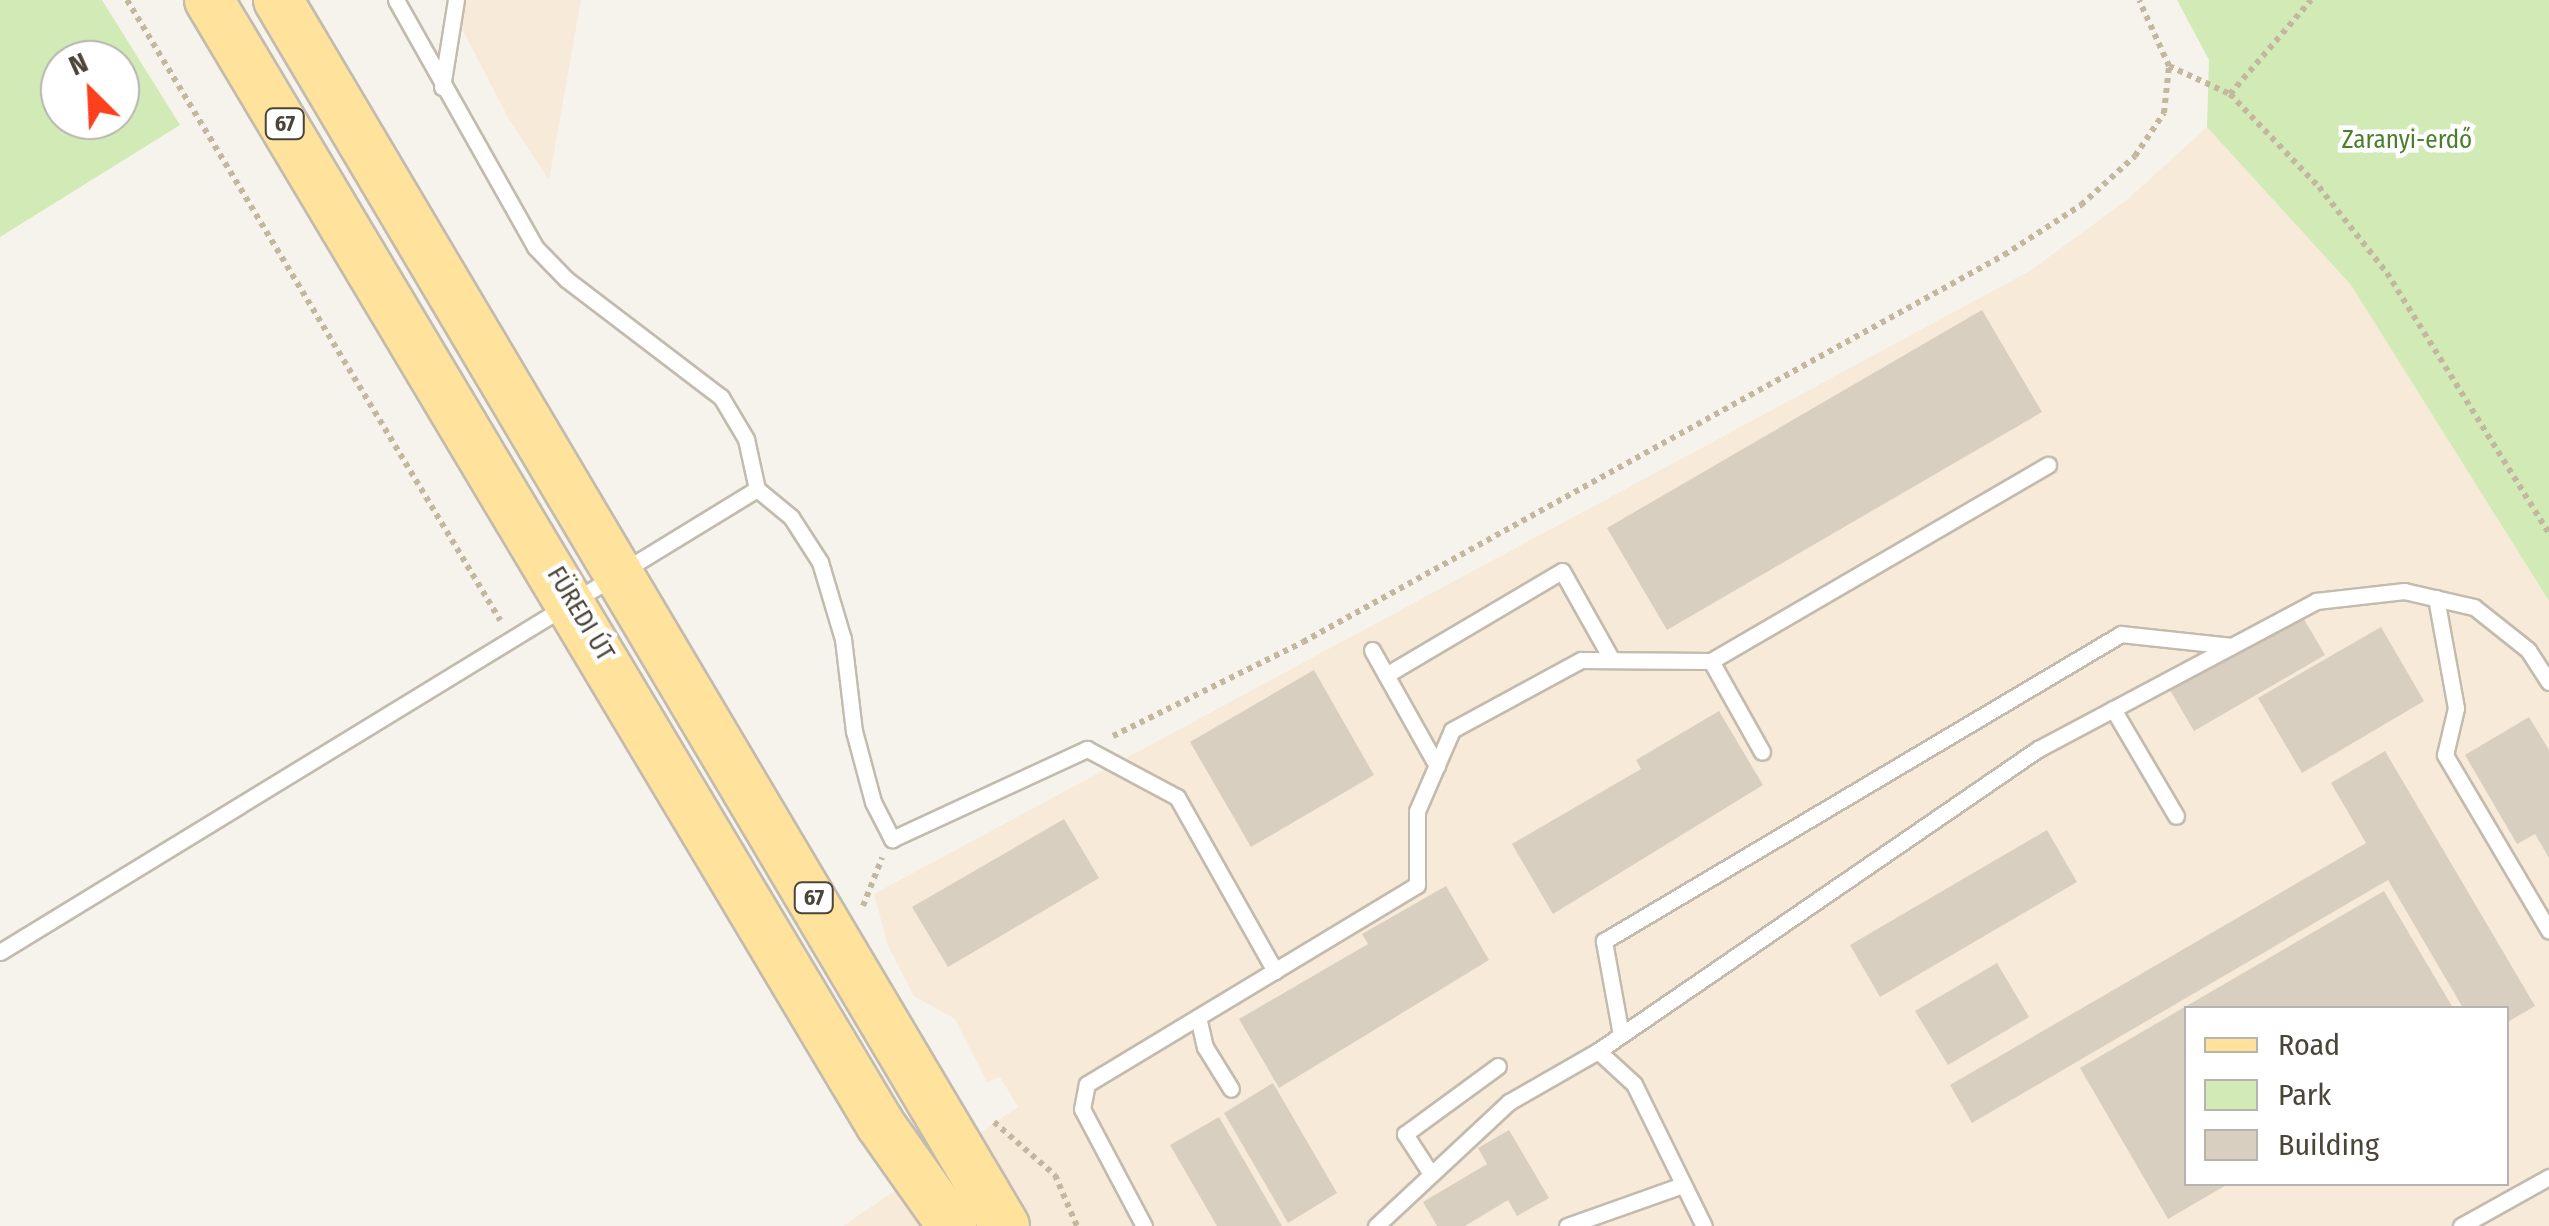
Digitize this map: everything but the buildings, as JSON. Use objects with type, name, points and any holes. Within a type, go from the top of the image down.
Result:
[{"type":"main road","name":"FÜREDI ÚT","points":[[210,0],[573,602],[880,1124],[952,1226]]},
{"type":"main road","name":"67","points":[[278,0],[1005,1226]]},
{"type":"lane","points":[[396,0],[442,88],[536,247],[566,279],[721,398],[746,439],[757,489],[792,517],[820,562],[843,639],[854,731],[872,802],[892,839],[1087,749],[1177,797],[1275,971]]},
{"type":"lane","points":[[442,88],[456,0]]},
{"type":"lane","points":[[1144,1226],[1082,1109],[1087,1084],[1417,885],[1417,811],[1452,730],[1581,660],[1711,660],[2048,465]]},
{"type":"lane","points":[[0,952],[757,489]]},
{"type":"lane","points":[[1386,674],[1562,571],[1612,660]]},
{"type":"lane","points":[[1376,1226],[1508,1102],[1622,1035],[2038,748],[2316,601],[2404,591],[2474,607],[2528,650],[2549,682]]},
{"type":"lane","points":[[2436,598],[2456,708],[2444,755],[2549,931]]},
{"type":"lane","points":[[1622,1035],[1604,941],[2121,634],[2232,646]]},
{"type":"lane","points":[[1372,650],[1436,766]]},
{"type":"lane","points":[[1711,660],[1762,752]]},
{"type":"lane","points":[[2113,709],[2176,816]]},
{"type":"lane","points":[[1198,1017],[1205,1047],[1231,1090]]},
{"type":"lane","points":[[1598,1050],[1634,1084],[1662,1132],[1680,1186],[1704,1226]]},
{"type":"lane","points":[[1431,1174],[1406,1134],[1498,1066]]},
{"type":"lane","points":[[2461,1226],[2549,1176]]},
{"type":"lane","points":[[1566,1226],[1680,1186]]},
{"type":"path","points":[[127,0],[513,641]]},
{"type":"path","points":[[1087,749],[1303,642],[2004,255],[2081,205],[2135,156],[2164,112],[2169,66],[2140,0]]},
{"type":"path","points":[[2230,94],[2312,0]]},
{"type":"path","points":[[2169,66],[2230,94],[2319,187],[2387,273],[2549,533]]},
{"type":"shaded area","points":[[447,0],[581,0],[549,180],[509,119]]},
{"type":"shaded area","points":[[2207,127],[2351,285],[2549,601],[2549,1226],[843,1226],[1018,1107],[1000,1077],[987,1082],[955,1019],[914,996],[888,946],[874,894],[2030,271],[2128,199]]},
{"type":"green space","points":[[0,0],[102,0],[127,40],[40,40],[40,140],[140,140],[140,61],[180,125],[0,237]]},
{"type":"green space","name":"Zaranyi-erdő","points":[[2177,0],[2549,0],[2549,601],[2351,285],[2207,127],[2209,60]]}]
